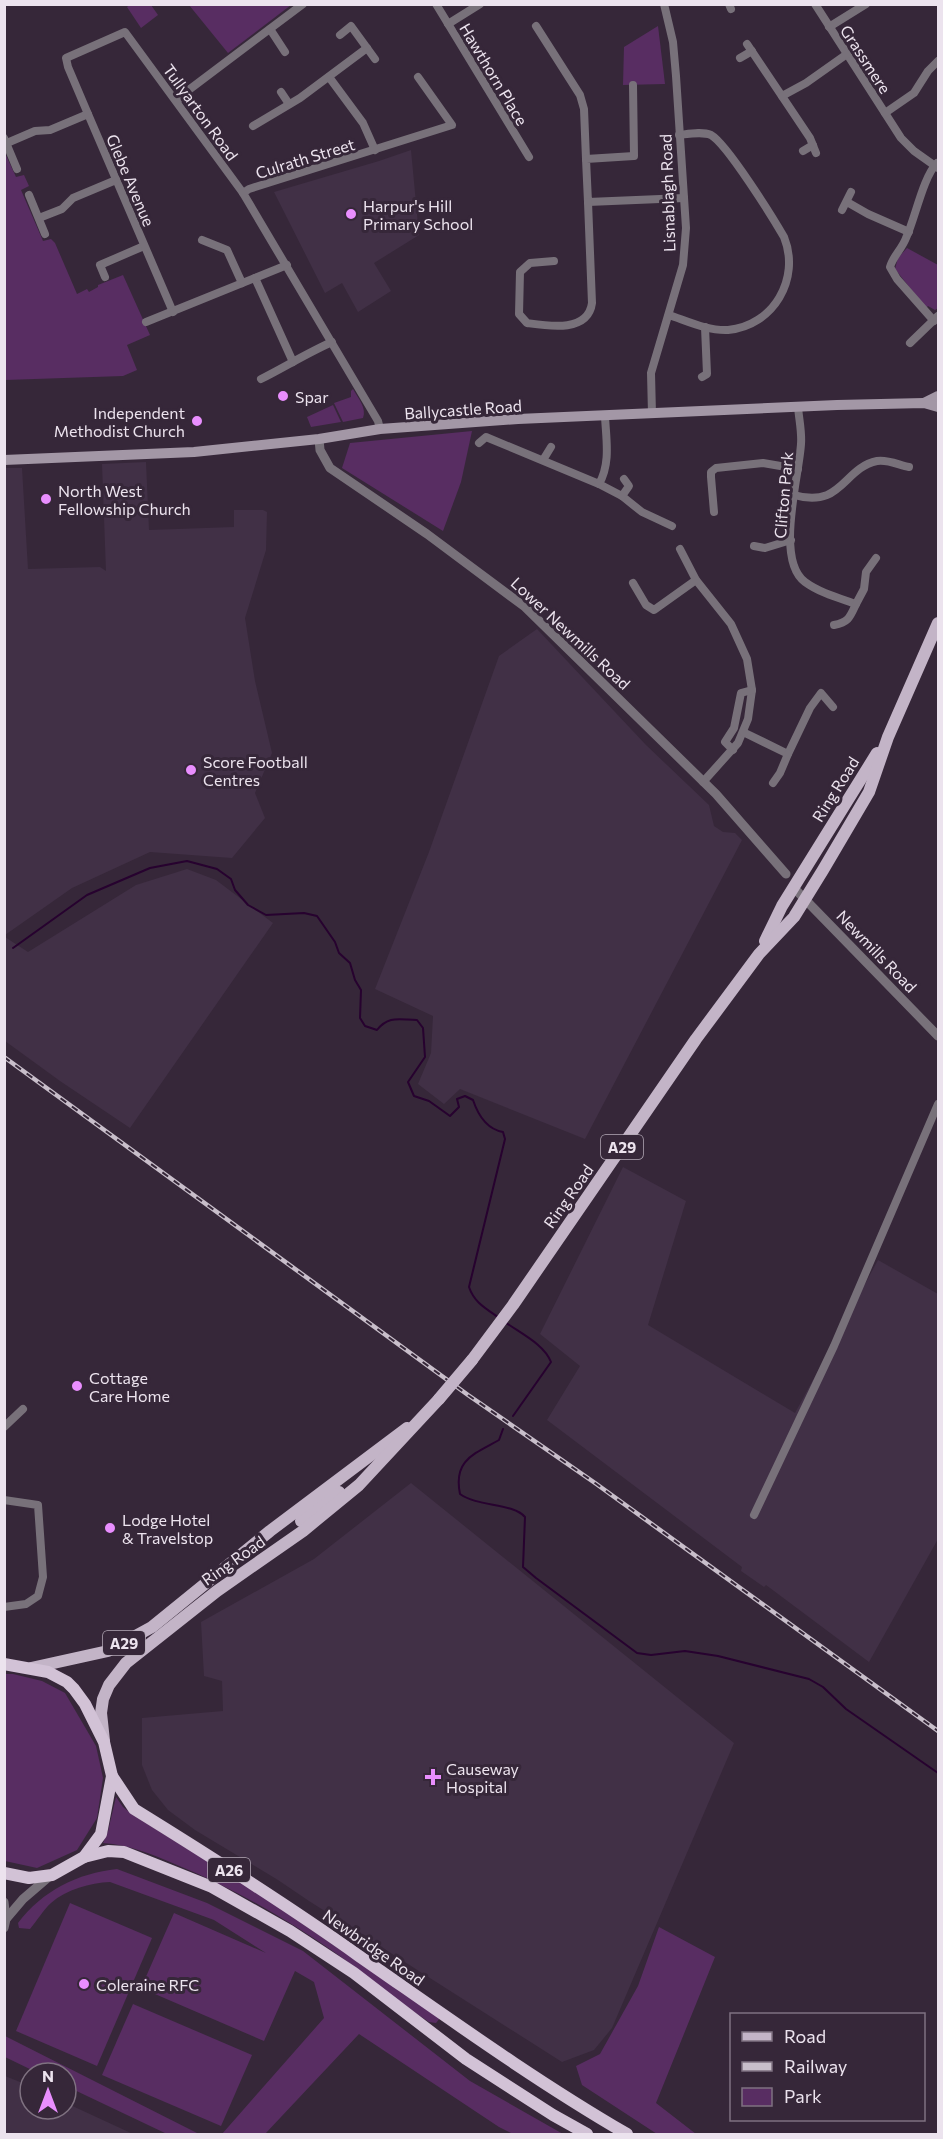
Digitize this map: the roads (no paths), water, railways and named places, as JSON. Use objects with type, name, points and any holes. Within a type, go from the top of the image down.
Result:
[{"type":"highway","name":"A29","points":[[4,1664],[31,1668],[59,1677],[74,1689],[85,1704],[104,1742],[112,1776],[100,1834],[84,1857],[52,1875],[29,1878],[4,1873]]},
{"type":"highway","name":"Newbridge Road","points":[[112,1776],[134,1809],[357,1954],[456,2025],[627,2134]]},
{"type":"highway","name":"Newbridge Road","points":[[84,1857],[108,1851],[124,1852],[212,1887],[290,1931],[354,1973],[466,2059],[587,2134]]},
{"type":"main road","name":"Ballycastle Road","points":[[924,403],[939,396]]},
{"type":"main road","name":"Ballycastle Road","points":[[4,460],[194,452],[319,439],[380,429],[489,421],[924,403],[939,407]]},
{"type":"main road","name":"Ring Road","points":[[104,1742],[101,1713],[103,1699],[109,1685],[126,1663],[217,1591],[322,1517],[359,1485],[403,1440],[498,1327],[696,1039],[759,954],[794,917],[869,792],[888,737],[939,623]]},
{"type":"main road","name":"Ring Road","points":[[759,954],[782,906],[888,737]]},
{"type":"main road","name":"Ring Road","points":[[31,1668],[108,1651],[152,1627],[270,1531],[418,1420]]},
{"type":"main road","points":[[301,1521],[403,1440]]},
{"type":"street","points":[[177,100],[303,4]]},
{"type":"street","name":"Hawthorn Place","points":[[436,4],[529,157]]},
{"type":"street","points":[[448,24],[480,4]]},
{"type":"street","name":"Lisnablagh Road","points":[[652,414],[651,373],[685,251],[684,198],[673,42],[664,4]]},
{"type":"street","points":[[815,4],[829,27]]},
{"type":"street","name":"Grassmere","points":[[866,4],[829,27],[901,138],[914,151],[937,165]]},
{"type":"street","points":[[340,34],[351,26],[375,59]]},
{"type":"street","points":[[536,26],[580,95],[584,109],[592,303],[589,315],[581,322],[567,325],[527,323],[519,314],[520,272],[530,262],[554,261]]},
{"type":"street","points":[[270,29],[285,52]]},
{"type":"street","name":"Tullyarton Road","points":[[66,58],[125,32],[243,193],[378,421],[380,429]]},
{"type":"street","points":[[253,126],[329,77],[366,48]]},
{"type":"street","points":[[740,58],[749,48],[782,96],[810,138],[814,149],[803,151]]},
{"type":"street","points":[[782,96],[806,83],[847,54]]},
{"type":"street","name":"Glebe Avenue","points":[[66,58],[173,312]]},
{"type":"street","name":"Grassmere","points":[[885,113],[914,93],[928,71],[939,61]]},
{"type":"street","name":"Culrath Street","points":[[329,77],[363,123],[375,150]]},
{"type":"street","name":"Culrath Street","points":[[243,193],[249,189],[452,125],[418,77]]},
{"type":"street","points":[[586,159],[634,156],[633,85]]},
{"type":"street","points":[[281,92],[289,104]]},
{"type":"street","points":[[17,169],[6,140],[35,131],[50,130],[88,114]]},
{"type":"street","points":[[669,315],[705,327],[726,330],[751,324],[770,312],[782,293],[790,263],[788,246],[779,229],[724,147],[710,135],[700,133],[679,135]]},
{"type":"street","points":[[910,343],[936,319],[897,279],[890,267],[909,232],[937,165]]},
{"type":"street","points":[[39,218],[62,209],[73,198],[116,180]]},
{"type":"street","points":[[843,210],[851,192]]},
{"type":"street","points":[[29,195],[45,234]]},
{"type":"street","points":[[588,202],[684,198]]},
{"type":"street","points":[[846,202],[909,232]]},
{"type":"street","points":[[202,240],[227,250],[242,283]]},
{"type":"street","points":[[105,277],[100,265],[144,246]]},
{"type":"street","points":[[146,322],[287,265]]},
{"type":"street","points":[[255,278],[293,362]]},
{"type":"street","points":[[702,378],[707,374],[705,327]]},
{"type":"street","points":[[261,379],[305,353],[332,342]]},
{"type":"street","name":"Clifton Park","points":[[798,408],[802,442],[794,495],[791,540],[794,567],[804,582],[827,594],[856,604]]},
{"type":"street","points":[[599,484],[608,454],[605,416]]},
{"type":"street","points":[[479,443],[486,437],[599,484],[622,496],[642,512],[672,526]]},
{"type":"street","name":"Lower Newmills Road","points":[[319,439],[320,450],[330,468],[427,534],[525,606],[703,782],[786,874]]},
{"type":"street","points":[[543,460],[551,447]]},
{"type":"street","points":[[794,495],[806,498],[822,497],[840,488],[860,470],[878,461],[887,461],[909,468]]},
{"type":"street","points":[[714,512],[711,472],[716,468],[763,463],[798,469]]},
{"type":"street","points":[[622,496],[629,486],[624,478]]},
{"type":"street","points":[[754,546],[765,548],[791,540]]},
{"type":"street","points":[[680,549],[696,580],[731,624],[747,660],[752,690],[752,704],[743,732],[733,750],[703,782]]},
{"type":"street","points":[[834,625],[850,620],[864,589],[866,572],[876,558]]},
{"type":"street","points":[[633,583],[646,605],[654,610],[696,580]]},
{"type":"street","points":[[733,750],[725,742],[734,728],[741,693],[752,690]]},
{"type":"street","points":[[772,783],[780,773],[810,708],[821,693],[833,707]]},
{"type":"street","points":[[743,732],[788,754]]},
{"type":"street","name":"Newmills Road","points":[[794,888],[939,1036]]},
{"type":"street","points":[[754,1515],[834,1346],[939,1104]]},
{"type":"street","points":[[4,1427],[23,1409]]},
{"type":"street","points":[[4,1500],[38,1505],[42,1567],[42,1586],[38,1596],[26,1604],[4,1608]]},
{"type":"street","points":[[5,1923],[22,1899],[52,1875]]},
{"type":"street","points":[[4,1902],[5,1923]]},
{"type":"waterway","points":[[13,948],[87,895],[150,868],[187,861],[217,869],[231,879],[235,890],[248,905],[266,915],[304,913],[317,916],[335,942],[339,953],[350,963],[361,990],[360,1018],[365,1026],[377,1030],[390,1020],[400,1019],[417,1020],[423,1028],[425,1057],[408,1082],[414,1096],[429,1101],[450,1116],[459,1107],[457,1099],[465,1096],[473,1100],[477,1111],[487,1125],[503,1132],[505,1139],[469,1287],[477,1301],[498,1317]]},
{"type":"waterway","points":[[505,1322],[537,1344],[551,1362],[513,1416]]},
{"type":"waterway","points":[[503,1429],[499,1440],[474,1454],[463,1466],[459,1482],[460,1494],[476,1501],[512,1509],[525,1517],[523,1567],[536,1578],[637,1653],[651,1655],[685,1651],[718,1656],[809,1679],[823,1687],[846,1709],[938,1773]]},
{"type":"railway","points":[[4,1057],[468,1395],[595,1483],[938,1731]]},
{"type":"place","name":"Harpur's Hill Primary School","points":[[351,214]]},
{"type":"place","name":"Spar","points":[[283,396]]},
{"type":"place","name":"Independent Methodist Church","points":[[197,421]]},
{"type":"place","name":"North West Fellowship Church","points":[[46,499]]},
{"type":"place","name":"Score Football Centres","points":[[191,770]]},
{"type":"place","name":"Cottage Care Home","points":[[77,1386]]},
{"type":"place","name":"Lodge Hotel & Travelstop","points":[[110,1528]]},
{"type":"place","name":"Causeway Hospital","points":[[433,1777]]},
{"type":"place","name":"Coleraine RFC","points":[[84,1984]]}]
